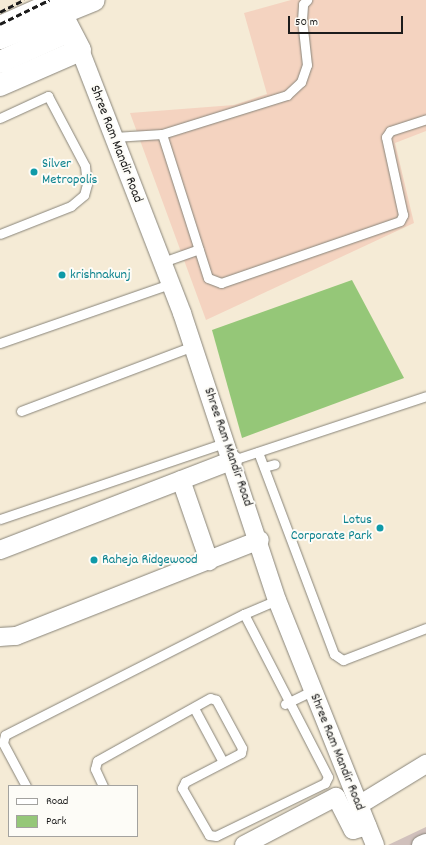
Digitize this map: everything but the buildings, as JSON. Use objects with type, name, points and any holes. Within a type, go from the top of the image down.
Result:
[{"type":"main road","points":[[0,27],[58,3],[94,0]]},
{"type":"main road","points":[[0,85],[80,50],[69,31],[58,3]]},
{"type":"main road","points":[[0,38],[58,3]]},
{"type":"main road","points":[[0,62],[69,31]]},
{"type":"street","name":"Shree Ram Mandir Road","points":[[80,50],[114,137],[160,263],[193,346],[260,540],[277,600],[312,691],[375,845]]},
{"type":"street","points":[[0,550],[233,460]]},
{"type":"street","points":[[181,480],[209,561]]},
{"type":"street","points":[[0,637],[16,636],[260,540]]},
{"type":"street","points":[[359,805],[426,764]]},
{"type":"street","points":[[244,845],[352,788]]},
{"type":"street","points":[[336,797],[353,830],[367,826]]},
{"type":"street","points":[[421,845],[426,843]]},
{"type":"lane","points":[[114,137],[162,134],[288,95],[301,82],[307,65],[302,20],[303,4],[307,0]]},
{"type":"lane","points":[[0,117],[48,96],[85,166],[87,184],[84,195],[71,206],[0,234]]},
{"type":"lane","points":[[162,134],[208,278],[221,283],[400,221],[404,215],[386,137],[390,131],[426,119]]},
{"type":"lane","points":[[160,263],[199,249]]},
{"type":"lane","points":[[0,343],[169,284]]},
{"type":"lane","points":[[21,411],[193,346]]},
{"type":"lane","points":[[233,460],[426,396]]},
{"type":"lane","points":[[0,519],[227,442]]},
{"type":"lane","points":[[258,452],[334,654],[343,660],[426,628]]},
{"type":"lane","points":[[264,467],[275,464]]},
{"type":"lane","points":[[25,785],[3,743],[6,734],[244,614],[277,600]]},
{"type":"lane","points":[[103,785],[95,769],[97,761],[210,698],[216,700],[234,729],[242,748],[241,753],[184,782],[182,788],[209,835],[216,836],[325,783],[328,777],[287,703],[244,614]]},
{"type":"lane","points":[[287,703],[312,691]]},
{"type":"lane","points":[[194,708],[223,762]]},
{"type":"shaded area","points":[[291,0],[426,0],[426,131],[395,143],[414,223],[206,320],[130,113],[234,105],[267,94],[244,13]]},
{"type":"shaded area","points":[[426,827],[426,845],[388,845]]},
{"type":"green space","points":[[352,280],[404,378],[242,438],[212,330]]},
{"type":"railway","points":[[0,12],[24,0]]},
{"type":"railway","points":[[0,24],[49,0]]},
{"type":"place","name":"Silver Metropolis","points":[[34,172]]},
{"type":"place","name":"krishnakunj","points":[[62,275]]},
{"type":"place","name":"Lotus Corporate Park","points":[[380,528]]},
{"type":"place","name":"Raheja Ridgewood","points":[[94,560]]}]
